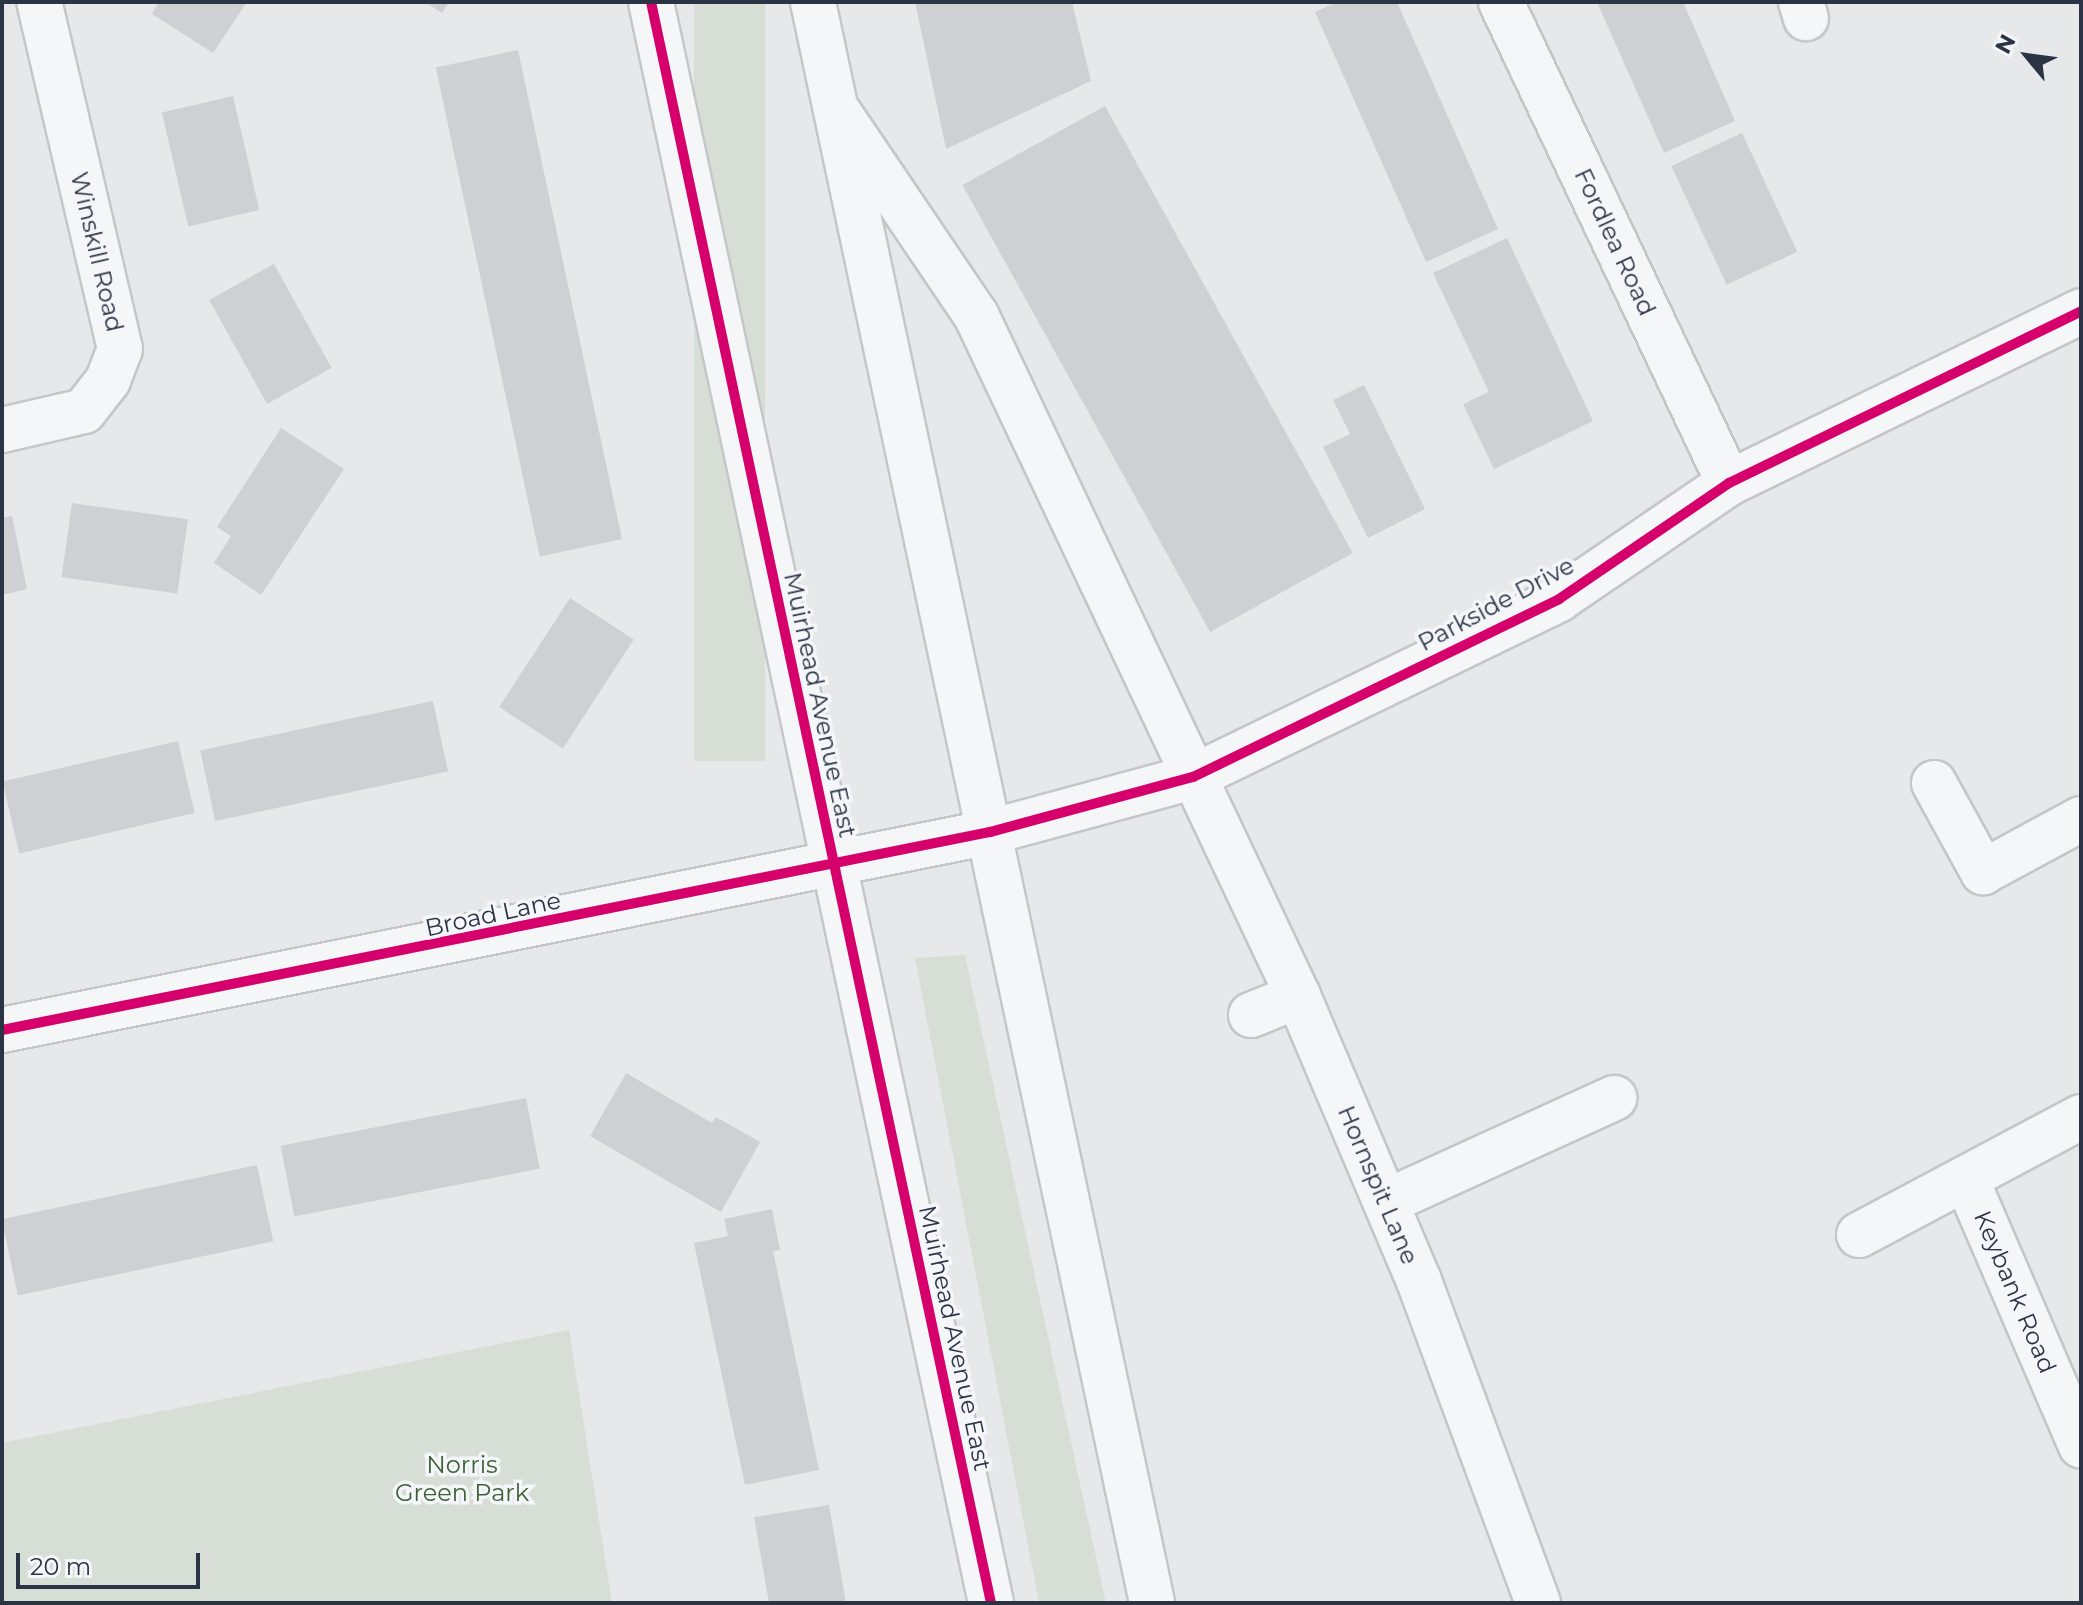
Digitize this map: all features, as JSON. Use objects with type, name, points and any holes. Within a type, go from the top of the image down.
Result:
[{"type":"street","name":"Winskill Road","points":[[2,430],[84,411],[108,380],[120,349],[39,2]]},
{"type":"street","name":"Muirhead Avenue East","points":[[651,2],[991,1603]]},
{"type":"street","points":[[813,2],[1152,1603]]},
{"type":"street","name":"Fordlea Road","points":[[1501,2],[1729,483]]},
{"type":"street","name":"Hornspit Lane","points":[[837,110],[976,315],[1298,996],[1386,1202],[1538,1603]]},
{"type":"street","name":"Parkside Drive","points":[[990,832],[1193,777],[1559,599],[1729,483],[2081,311]]},
{"type":"street","points":[[1934,783],[1983,872],[2081,819]]},
{"type":"street","name":"Broad Lane","points":[[2,1030],[990,832]]},
{"type":"street","points":[[1251,1015],[1298,996]]},
{"type":"street","points":[[1386,1202],[1614,1098]]},
{"type":"street","name":"Keybank Road","points":[[1859,1235],[1967,1181],[2081,1117]]},
{"type":"street","name":"Keybank Road","points":[[1967,1181],[2081,1446]]},
{"type":"green space","points":[[694,2],[765,2],[765,761],[694,761]]},
{"type":"green space","points":[[965,955],[1106,1603],[1039,1603],[915,958]]},
{"type":"green space","name":"Norris Green Park","points":[[569,1330],[612,1603],[2,1603],[2,1443]]},
{"type":"building","points":[[159,2],[247,2],[213,53],[152,14]]},
{"type":"building","points":[[425,2],[449,2],[442,13]]},
{"type":"building","points":[[915,2],[1072,2],[1091,81],[946,149]]},
{"type":"building","points":[[1337,2],[1397,2],[1498,229],[1426,262],[1315,12]]},
{"type":"building","points":[[1597,2],[1683,2],[1735,121],[1664,153]]},
{"type":"building","points":[[518,50],[622,539],[540,557],[436,67]]},
{"type":"building","points":[[233,96],[259,210],[188,226],[162,112]]},
{"type":"building","points":[[1105,106],[1353,553],[1210,632],[962,185]]},
{"type":"building","points":[[1742,133],[1797,252],[1727,285],[1671,166]]},
{"type":"building","points":[[1507,238],[1593,421],[1494,469],[1463,404],[1489,392],[1433,273]]},
{"type":"building","points":[[274,264],[332,368],[267,404],[209,300]]},
{"type":"building","points":[[1364,385],[1425,509],[1368,538],[1323,447],[1350,434],[1333,400]]},
{"type":"building","points":[[281,428],[344,469],[261,595],[214,563],[231,536],[217,527]]},
{"type":"building","points":[[72,503],[188,519],[177,594],[62,577]]},
{"type":"building","points":[[12,516],[27,589],[2,595],[2,518]]},
{"type":"building","points":[[570,598],[634,639],[563,748],[499,707]]},
{"type":"building","points":[[433,701],[448,771],[215,821],[200,750]]},
{"type":"building","points":[[178,741],[195,813],[19,854],[3,781]]},
{"type":"building","points":[[626,1073],[712,1123],[716,1117],[760,1142],[721,1212],[590,1136]]},
{"type":"building","points":[[526,1098],[540,1169],[294,1216],[281,1146]]},
{"type":"building","points":[[257,1165],[273,1241],[18,1296],[2,1219]]},
{"type":"building","points":[[772,1209],[780,1250],[773,1251],[819,1470],[745,1485],[694,1243],[728,1236],[724,1219]]},
{"type":"building","points":[[829,1505],[846,1603],[769,1603],[754,1517]]},
{"type":"cycle path","points":[[651,2],[991,1603]]},
{"type":"cycle path","points":[[2,1030],[990,832],[1193,777],[1559,599],[1729,483],[2081,311]]}]
